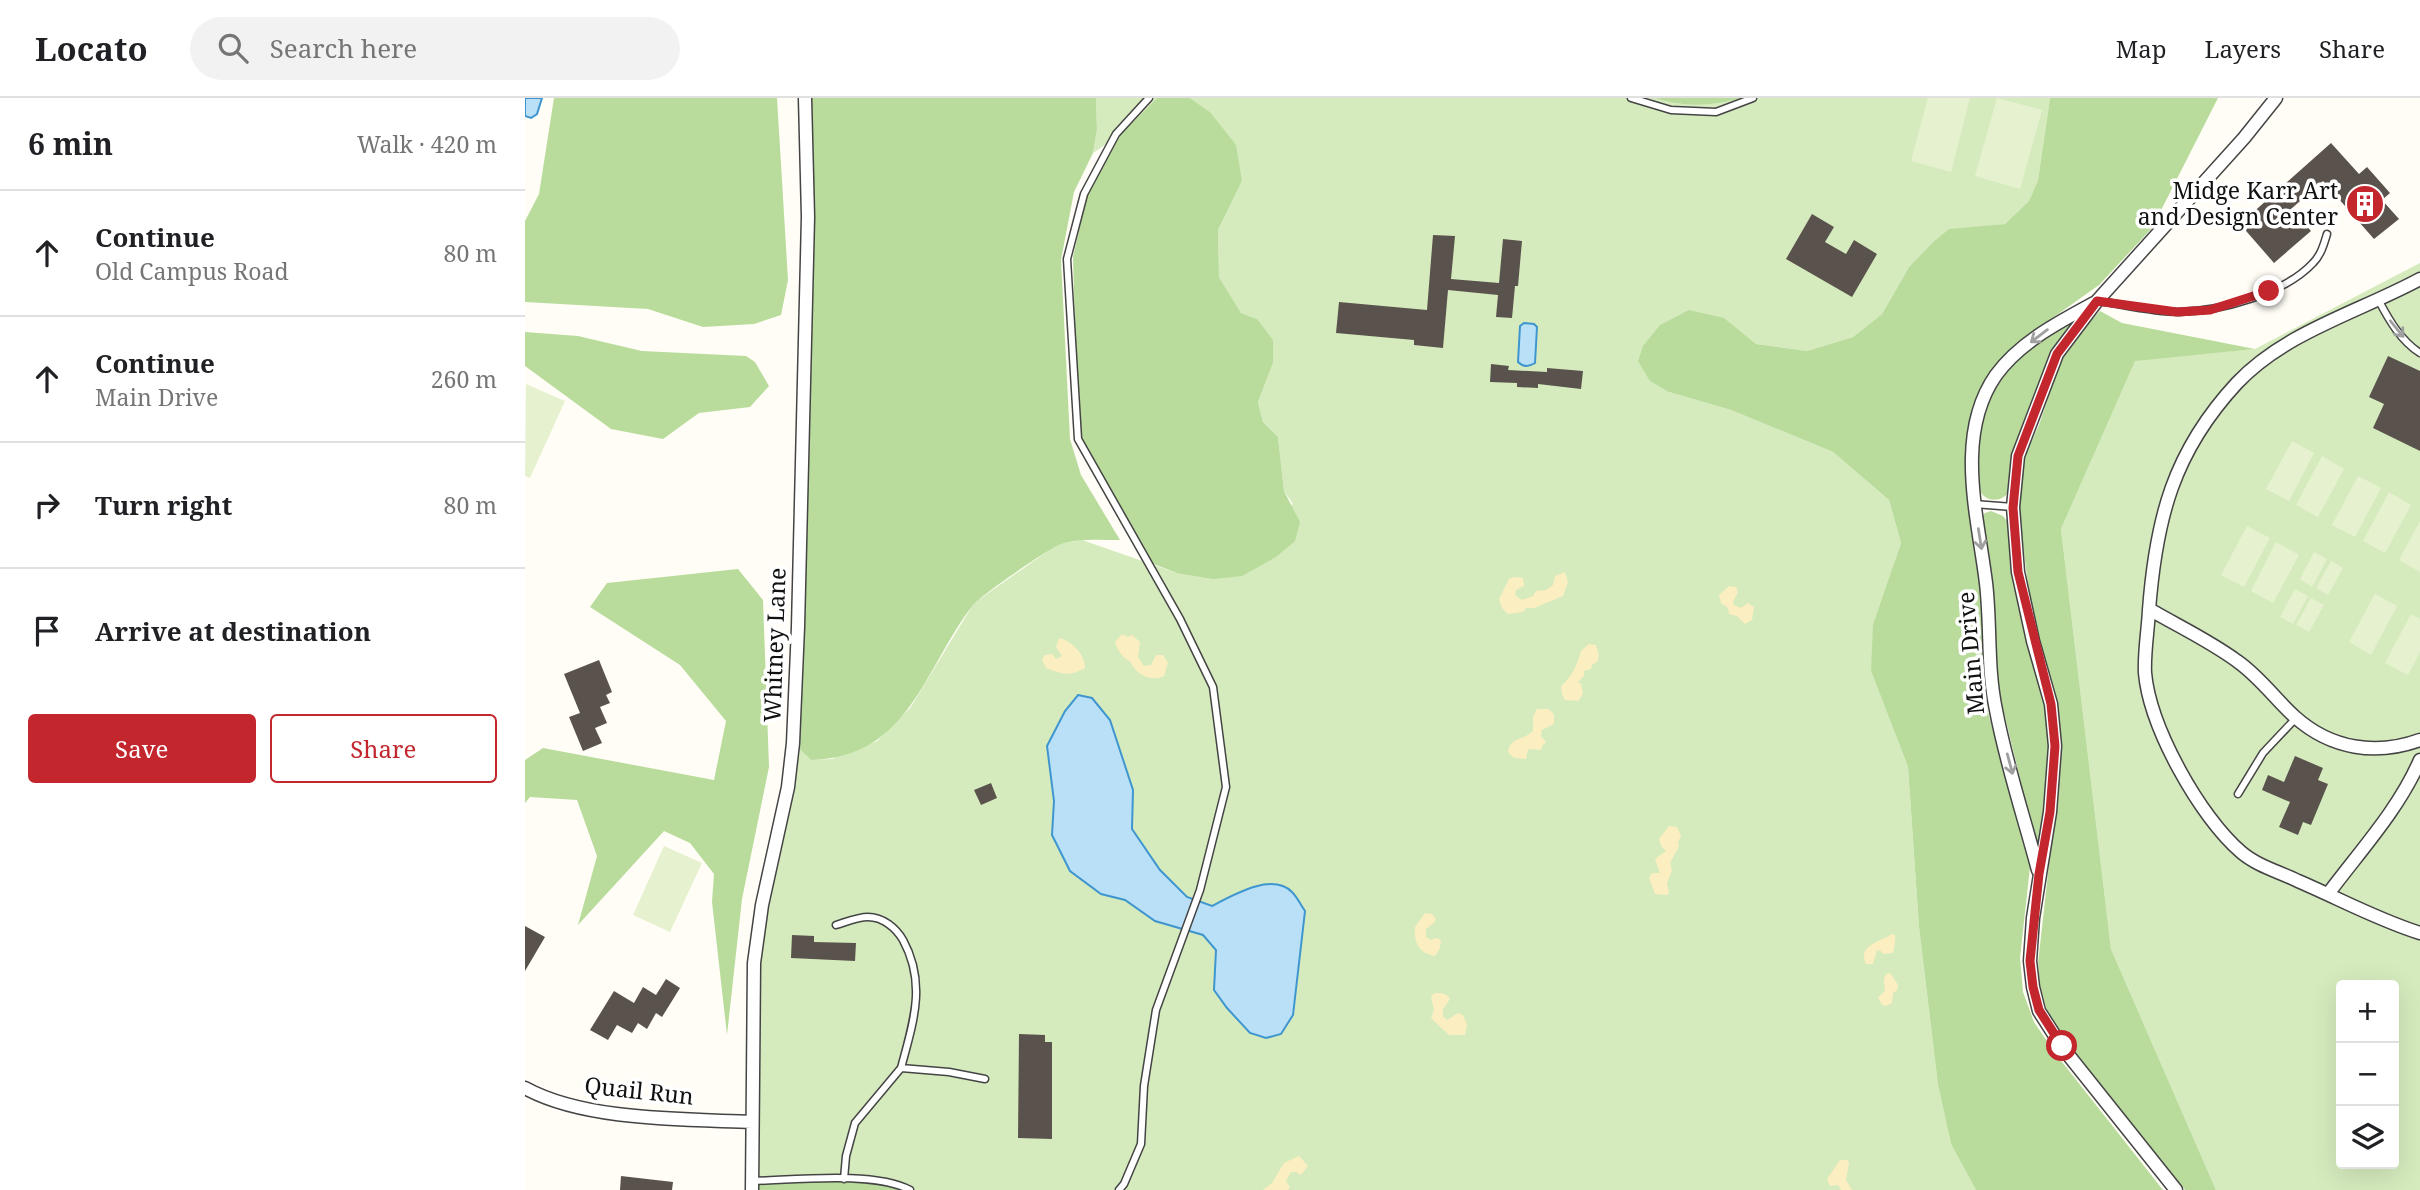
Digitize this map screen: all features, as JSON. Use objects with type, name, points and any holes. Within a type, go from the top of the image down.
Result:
[{"type":"street","name":"Whitney Lane","points":[[753,1185],[754,963],[762,905],[788,787],[793,730],[808,216],[805,98]]},
{"type":"street","name":"Main Drive","points":[[2039,874],[2050,812],[2055,746],[2051,704],[2018,572],[2013,508],[2018,456],[2057,354],[2097,301],[2236,148],[2276,98]]},
{"type":"street","points":[[2420,279],[2273,351],[2237,383],[2201,428],[2172,484],[2162,516],[2153,559],[2145,653],[2145,674],[2150,699],[2164,739],[2191,790],[2227,840],[2244,855],[2420,933]]},
{"type":"street","name":"Main Drive","points":[[2039,874],[1996,710],[1990,671],[1986,587],[1974,504],[1972,451],[1977,413],[1996,376],[2016,353],[2045,330],[2097,301]]},
{"type":"street","points":[[2149,609],[2237,660],[2296,718],[2325,738],[2342,746],[2359,748],[2393,748],[2420,740]]},
{"type":"street","points":[[2328,894],[2397,802],[2412,779],[2420,760]]},
{"type":"street","points":[[2039,874],[2030,961],[2039,1010],[2062,1046],[2176,1190]]},
{"type":"street","name":"Quail Run","points":[[525,1088],[569,1104],[617,1113],[752,1122]]},
{"type":"lane","points":[[1119,1190],[1125,1184],[1141,1144],[1143,1086],[1156,1010],[1200,890],[1226,787],[1213,687],[1180,619],[1077,439],[1067,259],[1084,194],[1116,134],[1149,98]]},
{"type":"lane","points":[[1631,98],[1671,110],[1716,112],[1753,98]]},
{"type":"lane","points":[[2097,301],[2177,312],[2210,310],[2269,291],[2294,279],[2314,262],[2327,234]]},
{"type":"lane","points":[[2379,301],[2388,319],[2420,353]]},
{"type":"lane","points":[[1974,504],[2013,508]]},
{"type":"lane","points":[[2238,794],[2263,753],[2296,718]]},
{"type":"lane","points":[[836,925],[870,917],[896,927],[908,949],[917,981],[916,1005],[901,1068],[855,1123],[843,1179]]},
{"type":"lane","points":[[901,1068],[949,1072],[985,1079]]},
{"type":"lane","points":[[753,1185],[843,1179],[898,1184],[910,1190]]},
{"type":"green space","points":[[554,98],[777,98],[788,280],[781,315],[754,324],[703,327],[648,309],[525,302],[525,221],[539,194]]},
{"type":"green space","points":[[805,98],[1096,98],[1097,130],[1093,153],[1074,192],[1061,260],[1070,439],[1081,475],[1120,540],[1083,540],[1061,544],[1001,583],[973,605],[926,681],[892,727],[871,744],[844,755],[811,760],[793,743]]},
{"type":"green space","points":[[1096,98],[1157,98],[1121,134],[1093,153],[1097,130]]},
{"type":"green space","points":[[1157,98],[1190,98],[1210,112],[1236,145],[1242,181],[1218,230],[1219,277],[1241,313],[1257,319],[1273,340],[1273,363],[1258,402],[1263,422],[1278,437],[1284,491],[1300,522],[1295,541],[1276,557],[1242,576],[1213,579],[1177,573],[1151,563],[1078,439],[1073,257],[1087,195],[1121,134]]},
{"type":"green space","points":[[1190,98],[1655,98],[1699,105],[1743,98],[2050,98],[2038,180],[2029,201],[2005,224],[1949,230],[1909,267],[1882,314],[1853,337],[1807,351],[1756,344],[1724,319],[1669,392],[1731,410],[1833,452],[1889,500],[1901,543],[1890,576],[1871,671],[1908,767],[1919,927],[1938,1085],[1951,1144],[1976,1190],[910,1190],[753,1181],[754,963],[793,743],[811,760],[832,759],[877,741],[910,708],[974,603],[1058,544],[1082,540],[1177,573],[1293,504],[1284,491],[1278,437],[1263,422],[1258,402],[1273,363],[1257,319],[1241,313],[1219,277],[1218,230],[1242,181],[1210,112]]},
{"type":"green space","points":[[1655,98],[1743,98],[1699,105]]},
{"type":"green space","points":[[1928,98],[1970,98],[1951,172],[1911,161]]},
{"type":"green space","points":[[1997,98],[2042,110],[2020,189],[1975,176]]},
{"type":"green space","points":[[2050,98],[2218,98],[2152,228],[2099,285],[2013,346],[1990,371],[1972,408],[1968,451],[1982,601],[1982,673],[1988,712],[2030,867],[2020,958],[2023,992],[2034,1022],[2055,1053],[2163,1190],[1976,1190],[1951,1144],[1938,1085],[1919,927],[1908,767],[1871,671],[1873,625],[1901,543],[1889,500],[1833,452],[1731,410],[1669,392],[1650,381],[1638,361],[1643,346],[1660,325],[1689,310],[1724,318],[1756,344],[1807,351],[1853,337],[1882,314],[1909,267],[1949,229],[2005,224],[2029,201],[2038,180]]},
{"type":"green space","points":[[2420,263],[2420,1190],[2216,1190],[2111,949],[2061,529],[2135,360],[2255,349]]},
{"type":"green space","points":[[2100,311],[2122,323],[2255,349],[2135,361],[2061,529],[2111,949],[2216,1190],[2185,1190],[2069,1045],[2047,1011],[2040,986],[2038,963],[2055,811],[2055,712],[2029,593],[2018,504],[2023,460],[2039,425],[2060,362],[2069,344]]},
{"type":"green space","points":[[2081,313],[2063,337],[2008,493],[2000,499],[1989,499],[1981,492],[1976,479],[1976,462],[1982,423],[1997,379],[2003,369],[2023,351]]},
{"type":"green space","points":[[525,332],[578,336],[642,351],[746,356],[755,362],[769,386],[750,407],[699,413],[663,439],[611,429],[525,366]]},
{"type":"green space","points":[[526,384],[565,401],[530,478],[525,476]]},
{"type":"green space","points":[[2292,441],[2314,453],[2289,501],[2266,489]]},
{"type":"green space","points":[[2322,456],[2344,469],[2318,517],[2296,505]]},
{"type":"green space","points":[[2358,476],[2381,488],[2355,537],[2332,525]]},
{"type":"green space","points":[[2389,492],[2411,505],[2385,553],[2363,541]]},
{"type":"green space","points":[[1991,511],[2003,516],[2010,525],[2024,621],[2049,723],[2049,781],[2039,857],[1998,688],[1996,645],[1981,518]]},
{"type":"green space","points":[[2420,521],[2420,572],[2399,560]]},
{"type":"green space","points":[[2247,526],[2270,538],[2244,587],[2221,575]]},
{"type":"green space","points":[[2276,542],[2299,555],[2273,603],[2251,591]]},
{"type":"green space","points":[[2314,552],[2327,559],[2312,587],[2300,579]]},
{"type":"green space","points":[[2331,561],[2343,568],[2328,595],[2316,588]]},
{"type":"green space","points":[[738,569],[763,600],[769,767],[742,899],[727,1035],[712,902],[714,874],[690,843],[664,831],[578,925],[597,856],[577,800],[530,797],[525,803],[525,760],[543,748],[714,780],[726,721],[680,665],[590,607],[607,583]]},
{"type":"green space","points":[[2295,589],[2308,596],[2293,624],[2280,617]]},
{"type":"green space","points":[[2375,594],[2397,606],[2371,655],[2349,642]]},
{"type":"green space","points":[[2311,598],[2324,605],[2309,632],[2296,625]]},
{"type":"green space","points":[[2411,614],[2420,619],[2420,652],[2408,675],[2385,663]]},
{"type":"green space","points":[[664,846],[702,863],[670,932],[633,915]]},
{"type":"green space","points":[[844,1179],[898,1184],[910,1190],[752,1190],[753,1181]]},
{"type":"sand","points":[[1565,572],[1568,582],[1563,596],[1534,608],[1526,608],[1523,612],[1508,614],[1502,608],[1499,599],[1509,579],[1523,578],[1524,586],[1516,590],[1515,595],[1522,600],[1533,596],[1536,591],[1546,590],[1553,585],[1555,576]]},
{"type":"sand","points":[[1729,586],[1736,587],[1738,592],[1734,605],[1741,608],[1748,603],[1754,607],[1752,620],[1745,624],[1737,616],[1729,614],[1728,608],[1721,603],[1719,595]]},
{"type":"sand","points":[[1122,634],[1128,637],[1132,635],[1140,642],[1138,657],[1144,666],[1151,665],[1156,655],[1163,655],[1168,663],[1164,676],[1148,677],[1135,669],[1116,645],[1115,642]]},
{"type":"sand","points":[[1059,638],[1069,642],[1077,650],[1085,668],[1065,674],[1046,668],[1042,660],[1045,655],[1052,654],[1056,659],[1062,656],[1056,647]]},
{"type":"sand","points":[[1589,644],[1596,645],[1599,655],[1597,662],[1591,669],[1584,671],[1584,676],[1578,682],[1583,694],[1578,701],[1565,700],[1561,686],[1574,670],[1581,651]]},
{"type":"sand","points":[[1537,709],[1548,709],[1554,714],[1554,724],[1542,730],[1541,736],[1546,742],[1541,750],[1528,749],[1526,759],[1514,758],[1508,752],[1509,747],[1533,731],[1533,717]]},
{"type":"sand","points":[[1669,826],[1677,827],[1681,836],[1679,846],[1670,863],[1672,870],[1667,883],[1669,893],[1655,894],[1649,878],[1652,873],[1660,873],[1655,859],[1666,851],[1659,839]]},
{"type":"sand","points":[[1425,913],[1432,914],[1436,919],[1426,929],[1426,937],[1441,940],[1435,956],[1421,949],[1415,937],[1415,927]]},
{"type":"sand","points":[[1892,934],[1895,935],[1893,953],[1883,954],[1877,950],[1873,964],[1866,964],[1864,958],[1867,948]]},
{"type":"sand","points":[[1888,973],[1898,985],[1893,993],[1892,1003],[1886,1006],[1882,1005],[1878,997],[1885,991],[1884,979]]},
{"type":"sand","points":[[1435,993],[1446,994],[1450,999],[1443,1009],[1443,1016],[1447,1020],[1458,1013],[1463,1015],[1467,1025],[1465,1035],[1449,1035],[1431,1018],[1434,1010],[1431,996]]},
{"type":"sand","points":[[1299,1156],[1308,1166],[1301,1175],[1291,1172],[1286,1181],[1290,1187],[1288,1190],[1263,1190],[1272,1183],[1284,1163]]},
{"type":"sand","points":[[1840,1160],[1847,1160],[1849,1163],[1846,1180],[1852,1190],[1841,1190],[1838,1185],[1830,1186],[1827,1179]]},
{"type":"water","points":[[525,98],[542,98],[537,114],[531,118],[525,116]]},
{"type":"water","points":[[1524,323],[1537,327],[1535,363],[1528,366],[1518,362],[1520,326]]},
{"type":"water","points":[[1078,695],[1092,698],[1110,720],[1133,790],[1132,829],[1160,870],[1187,897],[1212,906],[1252,887],[1274,884],[1284,886],[1292,892],[1305,911],[1293,1015],[1281,1034],[1266,1038],[1250,1033],[1227,1008],[1214,990],[1216,950],[1203,935],[1155,921],[1125,900],[1101,894],[1070,871],[1052,835],[1054,801],[1047,746],[1065,711]]},
{"type":"building","name":"Midge Karr Art and Design Center","points":[[2331,143],[2359,174],[2367,167],[2390,193],[2382,200],[2399,219],[2374,239],[2323,181],[2291,209],[2311,231],[2274,263],[2240,224]]},
{"type":"building","points":[[1812,214],[1834,227],[1825,242],[1846,254],[1854,240],[1877,254],[1852,297],[1786,259]]},
{"type":"building","points":[[1433,235],[1455,236],[1451,279],[1499,283],[1503,239],[1522,241],[1512,318],[1496,317],[1498,295],[1448,290],[1443,348],[1414,345],[1414,340],[1336,333],[1339,302],[1427,310]]},
{"type":"building","points":[[2388,356],[2420,371],[2420,451],[2373,428],[2384,404],[2369,397]]},
{"type":"building","points":[[1491,364],[1509,366],[1508,370],[1547,372],[1547,368],[1583,371],[1581,389],[1538,384],[1538,388],[1517,387],[1517,383],[1490,382]]},
{"type":"building","points":[[599,660],[612,692],[606,695],[610,703],[600,707],[607,723],[595,728],[602,743],[583,751],[569,717],[580,713],[564,674]]},
{"type":"building","points":[[2295,756],[2323,768],[2318,780],[2328,784],[2311,825],[2303,822],[2298,835],[2279,827],[2290,802],[2262,790],[2268,775],[2284,782]]},
{"type":"building","points":[[991,783],[997,798],[981,805],[974,790]]},
{"type":"building","points":[[525,926],[545,937],[525,971]]},
{"type":"building","points":[[792,935],[814,936],[814,942],[856,943],[855,961],[791,958]]},
{"type":"building","points":[[666,979],[680,988],[662,1017],[656,1013],[647,1029],[638,1023],[632,1033],[617,1025],[608,1040],[590,1030],[614,991],[634,1003],[643,987],[656,995]]},
{"type":"building","points":[[1019,1034],[1045,1035],[1045,1042],[1052,1042],[1052,1139],[1018,1138]]},
{"type":"building","points":[[621,1176],[673,1182],[672,1190],[620,1190]]},
{"type":"place","name":"Midge Karr Art and Design Center","points":[[2365,204]]},
{"type":"route","points":[[2062,1046],[2039,1010],[2030,961],[2033,918],[2050,812],[2055,746],[2051,704],[2033,641],[2018,572],[2013,508],[2018,456],[2057,354],[2097,301],[2177,312],[2210,310],[2269,291]]}]
